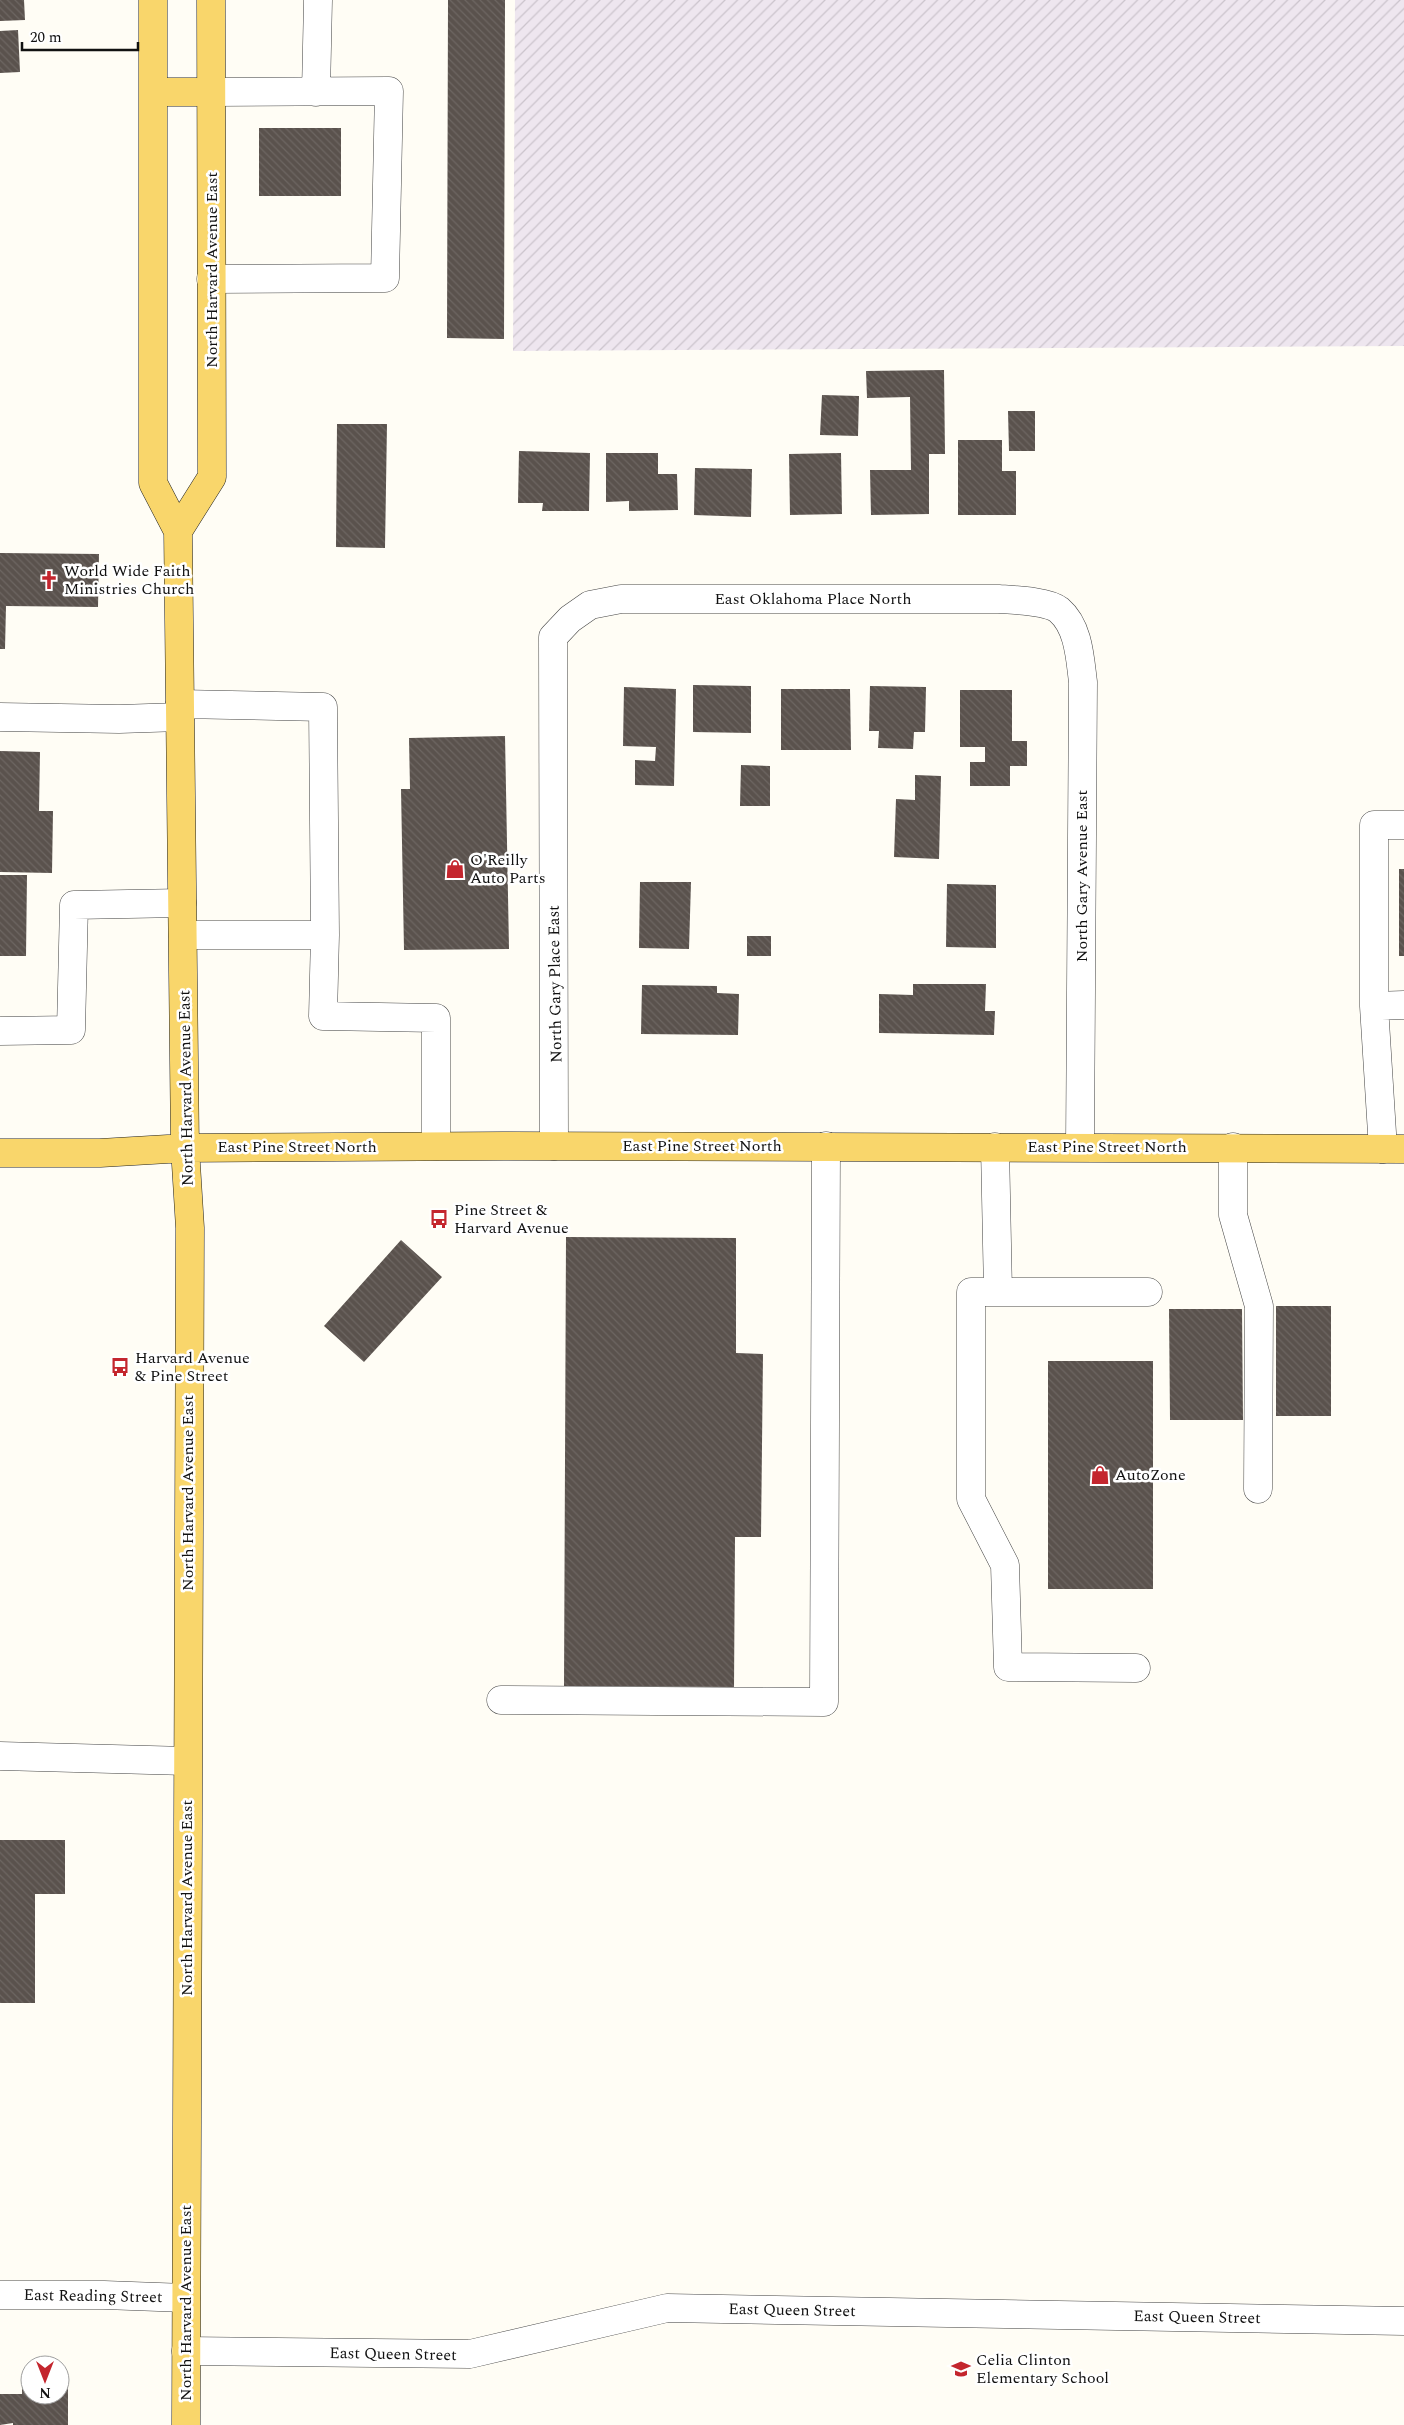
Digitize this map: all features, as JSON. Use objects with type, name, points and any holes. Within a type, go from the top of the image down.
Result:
[{"type":"main road","name":"North Harvard Avenue East","points":[[153,0],[153,483],[178,531],[185,1148],[190,1228],[186,2425]]},
{"type":"main road","name":"North Harvard Avenue East","points":[[178,531],[212,477],[211,0]]},
{"type":"main road","points":[[153,92],[211,92]]},
{"type":"main road","name":"East Pine Street North","points":[[0,1153],[100,1153],[185,1148],[436,1146],[1394,1149]]},
{"type":"street","points":[[316,92],[318,0]]},
{"type":"street","points":[[211,92],[389,91],[385,278],[211,279]]},
{"type":"street","name":"East Oklahoma Place North","points":[[570,619],[590,605],[621,600],[999,599],[1036,603],[1059,610]]},
{"type":"street","name":"North Gary Avenue East","points":[[1059,610],[1073,630],[1080,653],[1083,682],[1080,1147]]},
{"type":"street","name":"North Gary Place East","points":[[554,1146],[552,659],[553,637],[570,619]]},
{"type":"street","points":[[0,717],[119,719],[180,710],[323,707],[325,935],[323,1016],[436,1018],[436,1146]]},
{"type":"street","points":[[1394,1149],[1374,1006],[1374,825],[1404,824]]},
{"type":"street","points":[[0,1031],[71,1030],[74,905],[182,903]]},
{"type":"street","points":[[183,935],[325,935]]},
{"type":"street","points":[[1374,1006],[1404,1005]]},
{"type":"street","points":[[501,1700],[824,1702],[826,1146]]},
{"type":"street","points":[[995,1147],[998,1292]]},
{"type":"street","points":[[1233,1148],[1233,1215],[1259,1306],[1258,1490]]},
{"type":"street","points":[[1136,1668],[1008,1667],[1005,1565],[972,1499],[971,1292],[1148,1292]]},
{"type":"street","points":[[0,1756],[188,1761]]},
{"type":"street","name":"East Reading Street","points":[[0,2295],[104,2295],[186,2298]]},
{"type":"street","name":"East Queen Street","points":[[186,2351],[470,2354],[667,2308],[1404,2321]]},
{"type":"shaded area","points":[[515,0],[1404,0],[1404,346],[513,351]]},
{"type":"building","points":[[0,0],[24,0],[25,20],[0,21]]},
{"type":"building","points":[[448,0],[505,0],[504,339],[447,338]]},
{"type":"building","points":[[18,30],[20,72],[0,73],[0,31]]},
{"type":"building","points":[[259,128],[341,128],[341,196],[259,196]]},
{"type":"building","points":[[944,370],[945,454],[929,454],[929,514],[871,515],[870,470],[911,470],[910,397],[867,398],[866,371]]},
{"type":"building","points":[[822,395],[859,396],[858,436],[820,435]]},
{"type":"building","points":[[1008,411],[1035,411],[1035,451],[1009,451]]},
{"type":"building","points":[[337,424],[387,424],[385,548],[336,547]]},
{"type":"building","points":[[958,440],[1002,440],[1002,471],[1016,471],[1016,515],[958,515]]},
{"type":"building","points":[[519,451],[590,453],[589,511],[542,511],[543,503],[518,503]]},
{"type":"building","points":[[606,453],[658,453],[658,474],[677,474],[678,510],[629,511],[629,501],[606,502]]},
{"type":"building","points":[[841,453],[842,514],[790,515],[789,454]]},
{"type":"building","points":[[695,468],[752,469],[751,517],[694,515]]},
{"type":"building","name":"World Wide Faith Ministries Church","points":[[0,553],[99,554],[98,607],[6,606],[5,649],[0,649]]},
{"type":"building","points":[[693,685],[751,686],[751,733],[693,732]]},
{"type":"building","points":[[870,686],[926,687],[925,732],[914,732],[913,749],[878,748],[879,731],[869,731]]},
{"type":"building","points":[[624,687],[676,689],[674,786],[635,785],[635,760],[655,761],[656,747],[623,746]]},
{"type":"building","points":[[781,689],[850,689],[851,750],[781,750]]},
{"type":"building","points":[[960,690],[1012,690],[1012,741],[1027,741],[1027,766],[1010,766],[1010,786],[970,786],[970,762],[985,762],[985,747],[960,747]]},
{"type":"building","name":"O'Reilly Auto Parts","points":[[505,736],[509,949],[404,950],[401,789],[410,789],[409,738]]},
{"type":"building","points":[[0,751],[40,752],[39,811],[53,811],[52,873],[0,872]]},
{"type":"building","points":[[741,765],[770,766],[770,806],[740,806]]},
{"type":"building","points":[[915,775],[941,776],[939,859],[894,857],[896,799],[915,800]]},
{"type":"building","points":[[1399,869],[1404,869],[1404,956],[1399,956]]},
{"type":"building","points":[[0,875],[27,875],[26,956],[0,956]]},
{"type":"building","points":[[640,882],[691,882],[689,949],[639,948]]},
{"type":"building","points":[[947,884],[996,885],[996,948],[946,947]]},
{"type":"building","points":[[747,936],[771,936],[771,956],[747,956]]},
{"type":"building","points":[[913,984],[986,984],[985,1011],[995,1011],[994,1035],[879,1033],[879,994],[913,995]]},
{"type":"building","points":[[642,985],[717,986],[717,993],[739,994],[738,1035],[641,1034]]},
{"type":"building","points":[[566,1237],[736,1238],[736,1353],[763,1354],[761,1537],[735,1537],[734,1687],[564,1686]]},
{"type":"building","points":[[401,1240],[442,1277],[364,1362],[324,1326]]},
{"type":"building","points":[[1276,1306],[1331,1306],[1331,1416],[1276,1416]]},
{"type":"building","points":[[1169,1309],[1242,1309],[1243,1420],[1170,1420]]},
{"type":"building","name":"AutoZone","points":[[1048,1361],[1153,1361],[1153,1589],[1048,1589]]},
{"type":"building","points":[[0,1840],[65,1840],[65,1894],[35,1894],[35,2003],[0,2003]]},
{"type":"building","points":[[0,2394],[20,2394],[20,2405],[68,2405],[68,2425],[13,2425],[13,2423],[0,2425]]},
{"type":"place","name":"World Wide Faith Ministries Church","points":[[49,580]]},
{"type":"place","name":"O'Reilly Auto Parts","points":[[455,869]]},
{"type":"place","name":"Pine Street & Harvard Avenue","points":[[439,1219]]},
{"type":"place","name":"Harvard Avenue & Pine Street","points":[[120,1367]]},
{"type":"place","name":"AutoZone","points":[[1100,1475]]},
{"type":"place","name":"Celia Clinton Elementary School","points":[[961,2369]]}]
